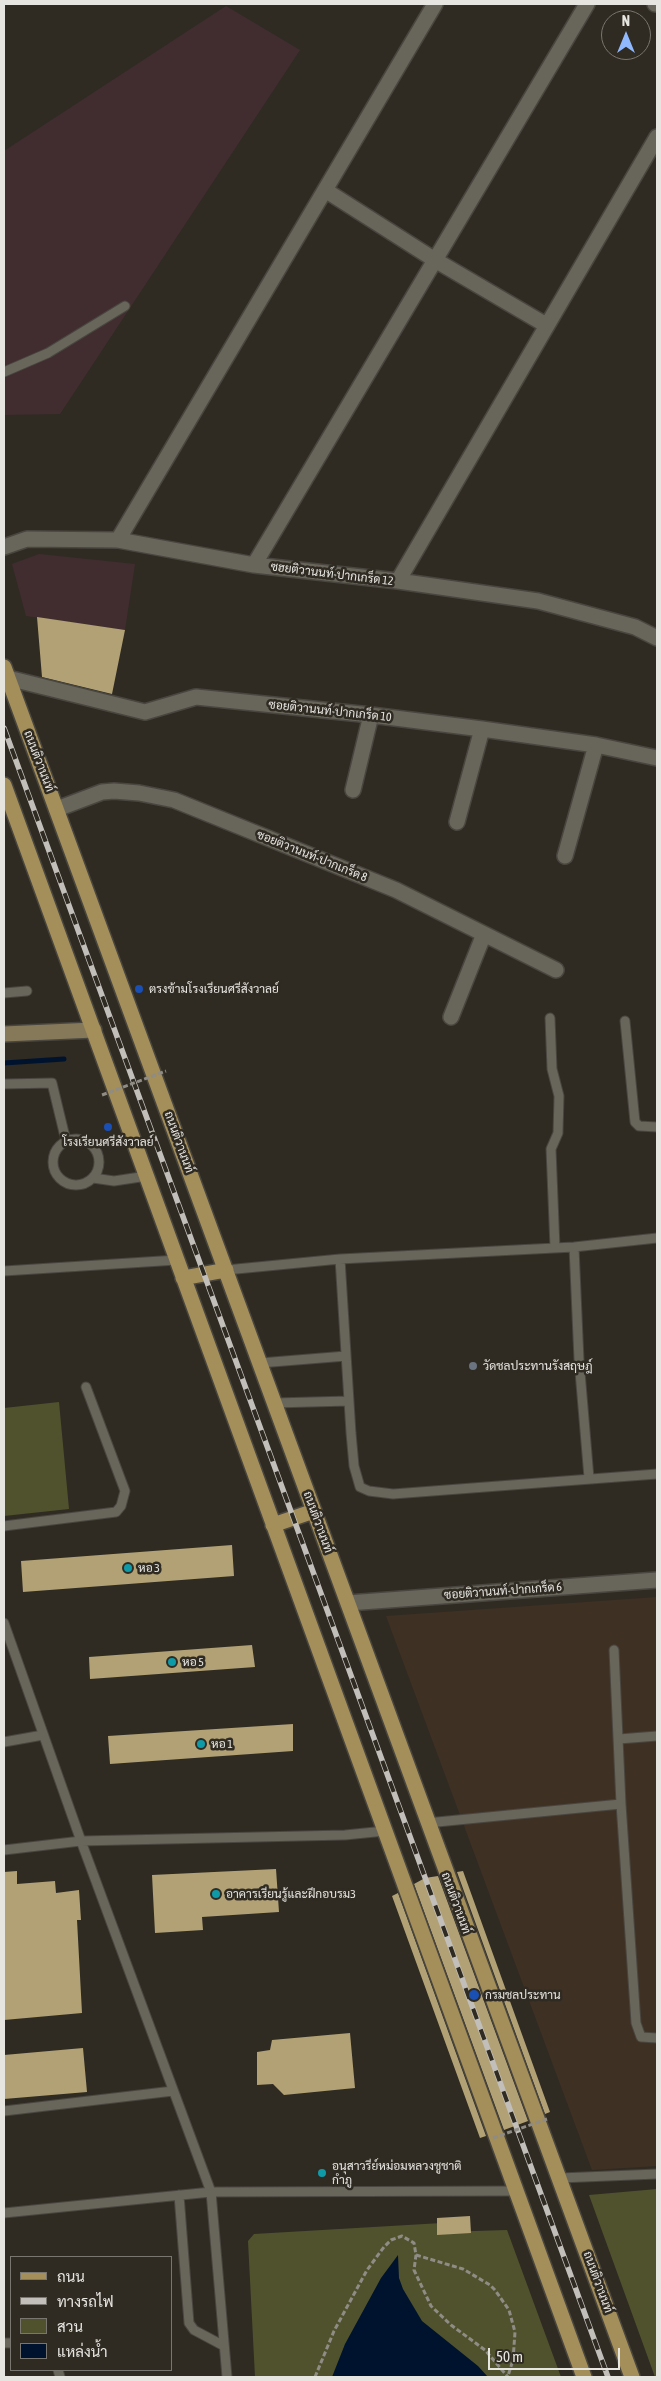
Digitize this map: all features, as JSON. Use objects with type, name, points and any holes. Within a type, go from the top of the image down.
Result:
[{"type":"main road","name":"ถนนติวานนท์","points":[[6,672],[533,2112],[560,2178],[632,2377]]},
{"type":"main road","points":[[4,785],[584,2377]]},
{"type":"main road","points":[[183,1278],[226,1270]]},
{"type":"main road","points":[[273,1525],[314,1511]]},
{"type":"street","points":[[118,540],[226,354],[435,4]]},
{"type":"street","points":[[254,565],[587,4]]},
{"type":"street","points":[[398,581],[546,324],[657,137]]},
{"type":"street","points":[[325,190],[434,260],[546,324]]},
{"type":"street","name":"ซฮยติวานนท์-ปากเกร็ด 12","points":[[4,547],[28,539],[118,540],[254,565],[398,581],[538,601],[635,627],[657,638]]},
{"type":"street","name":"ซอยติวานนท์-ปากเกร็ด 10","points":[[6,672],[145,712],[196,697],[371,714],[596,745],[657,758]]},
{"type":"street","points":[[353,790],[371,714]]},
{"type":"street","points":[[457,822],[482,729]]},
{"type":"street","points":[[565,856],[596,745]]},
{"type":"street","name":"ซอยติวานนท์-ปากเกร็ด 8","points":[[57,809],[102,792],[114,791],[174,800],[396,890],[556,970]]},
{"type":"street","points":[[452,1017],[484,934]]},
{"type":"street","points":[[4,1034],[94,1030]]},
{"type":"street","name":"ซอยติวานนท์-ปากเกร็ด 6","points":[[348,1604],[657,1580]]},
{"type":"lane","points":[[4,372],[48,353],[125,306]]},
{"type":"lane","points":[[4,993],[27,991]]},
{"type":"lane","points":[[550,1018],[552,1069],[559,1096],[558,1133],[551,1149],[555,1248]]},
{"type":"lane","points":[[625,1021],[635,1122],[639,1126],[657,1127]]},
{"type":"lane","points":[[4,1084],[52,1083],[66,1141]]},
{"type":"lane","points":[[75,1139],[92,1144],[99,1154],[98,1171],[93,1178],[86,1182],[69,1184],[60,1179],[54,1172],[51,1163],[53,1155],[57,1146],[66,1141],[75,1139]]},
{"type":"lane","points":[[93,1178],[114,1181],[147,1176]]},
{"type":"lane","points":[[226,1270],[340,1259],[574,1247],[657,1238]]},
{"type":"lane","points":[[574,1247],[578,1360],[590,1478]]},
{"type":"lane","points":[[340,1259],[351,1433],[357,1483],[360,1487],[368,1491],[393,1494],[657,1474]]},
{"type":"lane","points":[[4,1271],[177,1260]]},
{"type":"lane","points":[[260,1363],[346,1356]]},
{"type":"lane","points":[[4,1526],[116,1512],[121,1506],[125,1491],[86,1387]]},
{"type":"lane","points":[[274,1403],[349,1401]]},
{"type":"lane","points":[[4,1623],[8,1650],[43,1735],[80,1841],[211,2192],[226,2377]]},
{"type":"lane","points":[[614,1650],[621,1804],[636,2023],[641,2037],[657,2038]]},
{"type":"lane","points":[[4,1742],[43,1735]]},
{"type":"lane","points":[[619,1738],[657,1736]]},
{"type":"lane","points":[[427,1823],[621,1804]]},
{"type":"lane","points":[[4,1850],[80,1841],[345,1834],[385,1831]]},
{"type":"lane","points":[[4,2111],[174,2091]]},
{"type":"lane","points":[[560,2178],[657,2174]]},
{"type":"lane","points":[[4,2213],[211,2192],[517,2191]]},
{"type":"lane","points":[[179,2195],[189,2323],[194,2330],[224,2346]]},
{"type":"path","points":[[102,1095],[166,1071]]},
{"type":"path","points":[[493,2138],[547,2119]]},
{"type":"path","points":[[315,2377],[334,2331],[376,2256],[391,2240],[402,2236],[414,2243],[416,2255],[414,2270],[431,2306],[451,2325],[485,2350],[508,2377]]},
{"type":"path","points":[[416,2255],[463,2269],[495,2290],[509,2310],[515,2332],[513,2360],[508,2377]]},
{"type":"shaded area","points":[[226,6],[300,50],[60,414],[4,415],[4,151]]},
{"type":"shaded area","points":[[39,554],[135,564],[125,630],[26,616],[12,564]]},
{"type":"shaded area","points":[[657,1597],[657,2166],[592,2170],[386,1616]]},
{"type":"green space","points":[[59,1402],[69,1509],[4,1516],[4,1408]]},
{"type":"green space","points":[[657,2189],[657,2377],[655,2377],[589,2195]]},
{"type":"green space","points":[[442,2223],[443,2232],[507,2230],[561,2377],[255,2377],[248,2241],[254,2234]]},
{"type":"water","points":[[398,2255],[399,2278],[403,2289],[422,2321],[478,2366],[488,2377],[332,2377],[345,2344],[381,2278]]},
{"type":"building","points":[[37,617],[125,630],[112,694],[42,677]]},
{"type":"building","name":"หอ 3","points":[[232,1545],[234,1576],[23,1592],[21,1561]]},
{"type":"building","name":"หอ 5","points":[[252,1645],[255,1667],[90,1679],[89,1657]]},
{"type":"building","name":"หอ 1","points":[[293,1724],[293,1751],[110,1764],[108,1736]]},
{"type":"building","name":"อาคารเรียนรู้และฝึกอบรม3","points":[[276,1869],[279,1912],[202,1917],[203,1930],[155,1933],[152,1875]]},
{"type":"building","points":[[17,1871],[17,1884],[55,1881],[56,1893],[79,1890],[81,1920],[77,1920],[82,2013],[4,2020],[4,1872]]},
{"type":"building","points":[[463,1871],[550,2112],[545,2114],[457,1872]]},
{"type":"building","points":[[438,1876],[528,2121],[504,2130],[414,1884],[425,1878]]},
{"type":"building","points":[[398,1893],[486,2136],[480,2138],[392,1896]]},
{"type":"building","points":[[350,2033],[355,2088],[284,2095],[273,2084],[257,2085],[257,2052],[270,2050],[272,2040]]},
{"type":"building","points":[[83,2048],[87,2092],[4,2099],[4,2055]]},
{"type":"building","points":[[470,2216],[471,2233],[437,2235],[437,2218]]},
{"type":"waterway","points":[[4,1063],[64,1059]]},
{"type":"railway","points":[[4,728],[608,2377]]},
{"type":"place","name":"ตรงข้ามโรงเรียนศรีสังวาลย์","points":[[139,989]]},
{"type":"place","name":"โรงเรียนศรีสังวาลย์","points":[[108,1127]]},
{"type":"place","name":"วัดชลประทานรังสฤษฎ์","points":[[473,1366]]},
{"type":"place","name":"หอ 3","points":[[128,1568]]},
{"type":"place","name":"หอ 5","points":[[172,1662]]},
{"type":"place","name":"หอ 1","points":[[201,1744]]},
{"type":"place","name":"อาคารเรียนรู้และฝึกอบรม3","points":[[216,1894]]},
{"type":"place","name":"กรมชลประทาน","points":[[474,1995]]},
{"type":"place","name":"อนุสาวรีย์หม่อมหลวงชูชาติ กำภู","points":[[322,2173]]}]
